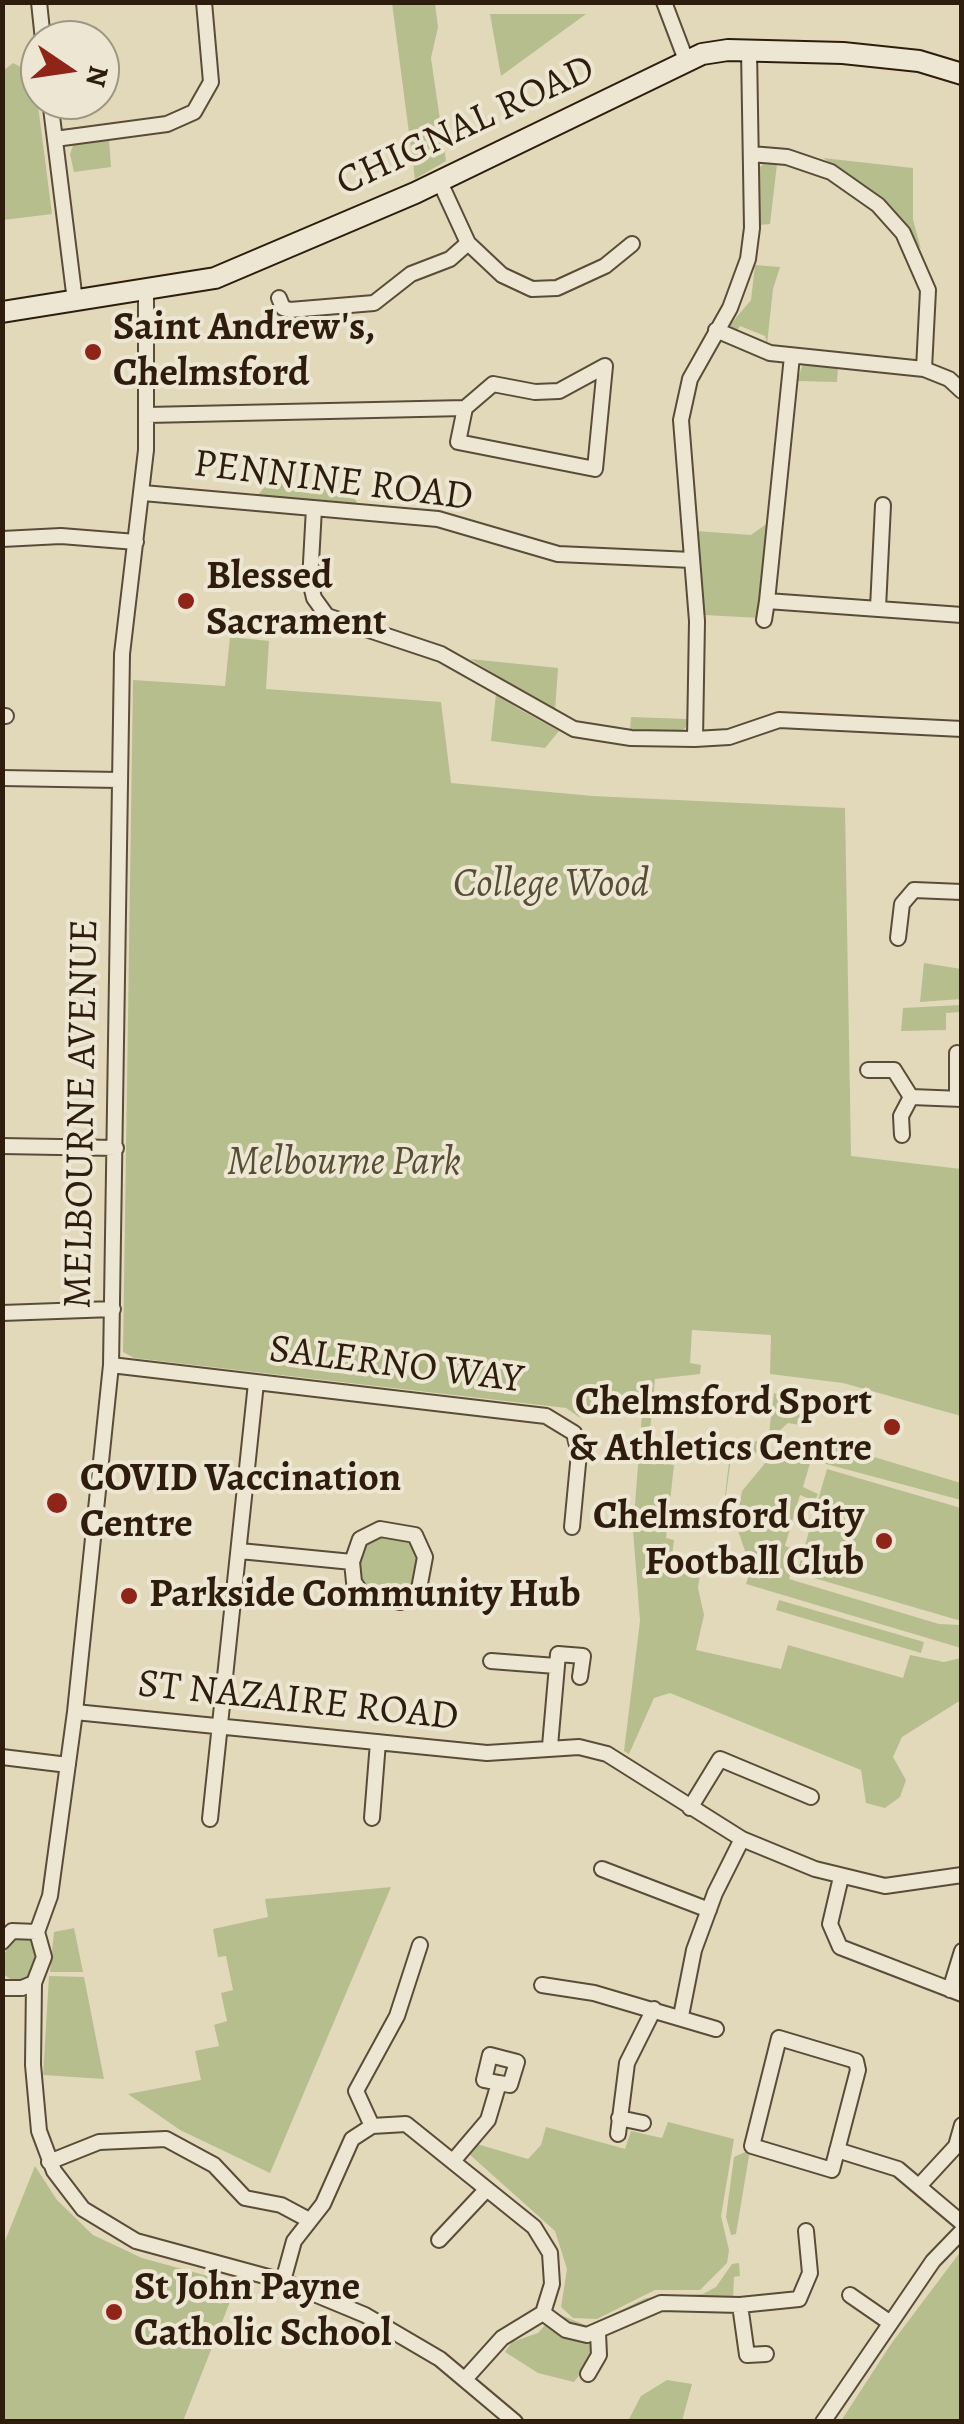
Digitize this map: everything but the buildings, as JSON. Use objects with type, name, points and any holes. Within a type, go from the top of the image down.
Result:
[{"type":"street","points":[[54,138],[168,124],[194,112],[211,82],[204,2]]},
{"type":"street","points":[[664,2],[686,60]]},
{"type":"street","points":[[696,738],[697,621],[681,420],[690,378],[748,259],[749,50]]},
{"type":"street","name":"CHIGNAL ROAD","points":[[2,312],[215,278],[439,180],[686,60],[715,51],[901,58],[962,74]]},
{"type":"street","points":[[52,120],[74,301]]},
{"type":"street","points":[[751,154],[786,157],[830,172],[893,220],[912,247],[928,290],[924,368]]},
{"type":"street","points":[[439,180],[468,243],[502,275],[532,289],[557,288],[606,266],[632,244]]},
{"type":"street","points":[[278,298],[283,308],[290,310],[374,303],[411,274],[450,259],[468,243]]},
{"type":"street","name":"MELBOURNE AVENUE","points":[[146,291],[143,492],[122,654],[111,1365],[68,1765],[50,1896],[36,1932],[44,1957],[34,1983],[36,2117],[49,2162],[82,2209],[118,2234],[283,2281],[386,2326],[466,2378],[516,2422]]},
{"type":"street","points":[[716,330],[749,347],[792,356],[924,368],[949,379],[962,391]]},
{"type":"street","points":[[764,620],[792,356]]},
{"type":"street","points":[[147,415],[465,408],[493,384],[535,392],[559,391],[604,366],[594,469],[458,442],[465,408]]},
{"type":"street","name":"PENNINE ROAD","points":[[143,492],[438,518],[558,554],[692,560]]},
{"type":"street","points":[[878,608],[884,505]]},
{"type":"street","points":[[314,508],[310,581],[314,598],[336,622],[441,654],[574,729],[631,738],[729,737],[778,720],[962,729]]},
{"type":"street","points":[[2,539],[79,536],[136,542]]},
{"type":"street","points":[[767,601],[962,615]]},
{"type":"street","points":[[2,778],[119,780]]},
{"type":"street","points":[[898,938],[902,904],[914,890],[962,892]]},
{"type":"street","points":[[911,1097],[959,1098],[956,1053]]},
{"type":"street","points":[[868,1070],[894,1070],[911,1097]]},
{"type":"street","points":[[902,1135],[901,1116],[911,1097]]},
{"type":"street","points":[[2,1146],[116,1148]]},
{"type":"street","points":[[2,1313],[113,1309]]},
{"type":"street","name":"SALERNO WAY","points":[[111,1365],[546,1416],[562,1422],[574,1433],[579,1453],[572,1528]]},
{"type":"street","points":[[210,1819],[256,1382]]},
{"type":"street","points":[[380,1529],[415,1535],[425,1557],[419,1589],[400,1602],[362,1594],[354,1582],[352,1562],[360,1539],[380,1529]]},
{"type":"street","points":[[240,1551],[352,1562]]},
{"type":"street","name":"ST NAZAIRE ROAD","points":[[491,1661],[556,1666],[558,1654],[583,1656],[580,1677]]},
{"type":"street","points":[[556,1666],[550,1746],[607,1754],[742,1838],[841,1877],[885,1886],[962,1875]]},
{"type":"street","name":"ST NAZAIRE ROAD","points":[[75,1712],[515,1754],[550,1746]]},
{"type":"street","points":[[372,1818],[378,1742]]},
{"type":"street","points":[[2,1757],[68,1765]]},
{"type":"street","points":[[690,1808],[720,1758],[811,1798]]},
{"type":"street","points":[[681,2016],[694,1950],[742,1838]]},
{"type":"street","points":[[602,1869],[709,1910]]},
{"type":"street","points":[[841,1877],[830,1924],[840,1947],[956,1992],[962,1951]]},
{"type":"street","points":[[2,1918],[8,1936],[36,1932]]},
{"type":"street","points":[[372,2126],[356,2091],[397,2016],[420,1945]]},
{"type":"street","points":[[4,1985],[22,1988],[34,1983]]},
{"type":"street","points":[[542,1985],[654,2009],[716,2029]]},
{"type":"street","points":[[643,2123],[618,2126],[627,2063],[654,2009]]},
{"type":"street","points":[[779,2038],[856,2061],[837,2150],[832,2170],[752,2146],[779,2038]]},
{"type":"street","points":[[454,2160],[488,2120],[498,2083]]},
{"type":"street","points":[[283,2281],[294,2240],[334,2184],[352,2138],[372,2126],[406,2124],[534,2227],[545,2241],[552,2284],[542,2313],[502,2338],[466,2378]]},
{"type":"street","points":[[920,2186],[956,2146],[962,2125]]},
{"type":"street","points":[[49,2162],[100,2142],[166,2139],[214,2166],[245,2198],[281,2205],[310,2220]]},
{"type":"street","points":[[837,2150],[876,2159],[920,2186],[962,2223]]},
{"type":"street","points":[[439,2240],[485,2191]]},
{"type":"street","points":[[542,2313],[572,2333],[598,2333],[661,2303],[740,2305],[799,2299],[810,2273],[806,2231]]},
{"type":"street","points":[[823,2422],[933,2261],[962,2231]]},
{"type":"street","points":[[850,2295],[889,2322]]},
{"type":"street","points":[[740,2305],[747,2355],[766,2354]]},
{"type":"street","points":[[588,2374],[599,2355],[598,2333]]},
{"type":"green space","points":[[392,3],[435,3],[438,27],[431,58],[446,161],[415,179]]},
{"type":"green space","points":[[490,14],[586,14],[501,76]]},
{"type":"green space","points":[[13,63],[20,67],[20,120],[40,120],[52,214],[3,220],[3,71]]},
{"type":"green space","points":[[109,139],[111,167],[74,172],[70,154],[74,143]]},
{"type":"green space","points":[[823,158],[913,168],[913,220],[921,249],[884,202]]},
{"type":"green space","points":[[765,162],[777,164],[770,224],[760,225],[759,168]]},
{"type":"green space","points":[[755,265],[780,267],[773,289],[767,344],[765,336],[740,326],[736,333],[729,326],[751,300]]},
{"type":"green space","points":[[803,364],[838,367],[837,382],[797,381]]},
{"type":"green space","points":[[269,482],[348,489],[358,504],[257,496]]},
{"type":"green space","points":[[772,520],[760,618],[704,615],[696,531],[751,535]]},
{"type":"green space","name":"Melbourne Park","points":[[230,637],[269,641],[266,689],[441,702],[451,783],[593,796],[845,808],[851,1156],[961,1169],[961,1416],[843,1383],[770,1374],[771,1335],[692,1330],[690,1363],[701,1365],[700,1374],[655,1379],[647,1461],[674,1465],[666,1538],[674,1540],[672,1556],[702,1560],[698,1588],[704,1615],[696,1650],[781,1669],[788,1645],[903,1678],[910,1655],[944,1662],[961,1658],[961,1700],[902,1737],[893,1757],[906,1780],[900,1797],[885,1808],[866,1803],[861,1770],[670,1693],[654,1698],[629,1754],[624,1751],[640,1621],[633,1530],[642,1414],[591,1411],[579,1417],[566,1408],[134,1358],[123,1352],[133,680],[225,686]]},
{"type":"green space","points":[[470,659],[558,668],[555,711]]},
{"type":"green space","points":[[496,694],[559,731],[545,748],[491,741]]},
{"type":"green space","points":[[631,717],[687,719],[687,726],[682,731],[630,732]]},
{"type":"green space","points":[[924,963],[961,969],[961,999],[920,1002]]},
{"type":"green space","points":[[961,1005],[961,1012],[946,1013],[946,1030],[901,1031],[903,1008]]},
{"type":"green space","points":[[774,1393],[795,1399],[812,1427],[788,1423],[768,1441]]},
{"type":"green space","points":[[750,1441],[767,1442],[748,1460],[731,1459],[720,1536],[730,1454],[747,1456]]},
{"type":"green space","points":[[803,1444],[837,1446],[961,1483],[961,1500],[811,1460],[803,1487],[818,1494],[815,1501],[800,1495],[785,1546],[798,1550],[789,1579],[939,1624],[961,1625],[961,1648],[746,1584],[751,1568],[736,1525],[742,1491],[771,1456]]},
{"type":"green space","name":"Chelmsford City Football Club","points":[[827,1469],[961,1508],[961,1621],[797,1573]]},
{"type":"green space","points":[[388,1533],[410,1543],[420,1565],[410,1587],[388,1597],[366,1587],[356,1565],[366,1543]]},
{"type":"green space","points":[[779,1600],[924,1642],[921,1653],[776,1610]]},
{"type":"green space","points":[[391,1887],[270,2173],[180,2130],[128,2094],[201,2080],[195,2051],[219,2046],[214,2025],[227,2021],[221,1993],[233,1990],[226,1956],[218,1957],[213,1929],[268,1917],[265,1899]]},
{"type":"green space","points":[[74,1928],[83,1972],[50,1972],[54,1932]]},
{"type":"green space","points":[[12,1937],[31,1937],[36,1944],[32,1975],[24,1981],[15,1982],[3,1974],[3,1958]]},
{"type":"green space","points":[[49,1976],[84,1977],[104,2079],[43,2075]]},
{"type":"green space","points":[[668,2122],[734,2139],[721,2216],[729,2250],[727,2263],[700,2290],[655,2290],[597,2319],[573,2318],[561,2307],[567,2269],[555,2231],[468,2153],[477,2144],[528,2159],[541,2145],[546,2127],[625,2149],[631,2131],[662,2138]]},
{"type":"green space","points":[[750,2150],[736,2234],[731,2235],[726,2217],[734,2157]]},
{"type":"green space","name":"St John Payne Catholic School","points":[[35,2166],[57,2200],[93,2235],[142,2258],[237,2284],[183,2421],[3,2419],[3,2246]]},
{"type":"green space","points":[[961,2251],[961,2421],[841,2421],[891,2344]]},
{"type":"green space","points":[[739,2263],[740,2276],[734,2277],[733,2298],[673,2298],[581,2331],[555,2317],[558,2314],[588,2326],[646,2298],[703,2294],[716,2287],[732,2264]]},
{"type":"green space","points":[[548,2322],[596,2338],[594,2356],[574,2382],[538,2373],[505,2352],[512,2342],[538,2333]]},
{"type":"green space","points":[[667,2380],[692,2384],[682,2421],[628,2421],[641,2396]]},
{"type":"place","name":"Saint Andrew's, Chelmsford","points":[[93,352]]},
{"type":"place","name":"Blessed Sacrament","points":[[186,601]]},
{"type":"place","name":"Chelmsford Sport & Athletics Centre","points":[[892,1427]]},
{"type":"place","name":"COVID Vaccination Centre","points":[[57,1503]]},
{"type":"place","name":"Chelmsford City Football Club","points":[[884,1541]]},
{"type":"place","name":"Parkside Community Hub","points":[[129,1596]]},
{"type":"place","name":"St John Payne Catholic School","points":[[114,2312]]},
{"type":"park label","name":"College Wood","points":[[551,886]]}]
